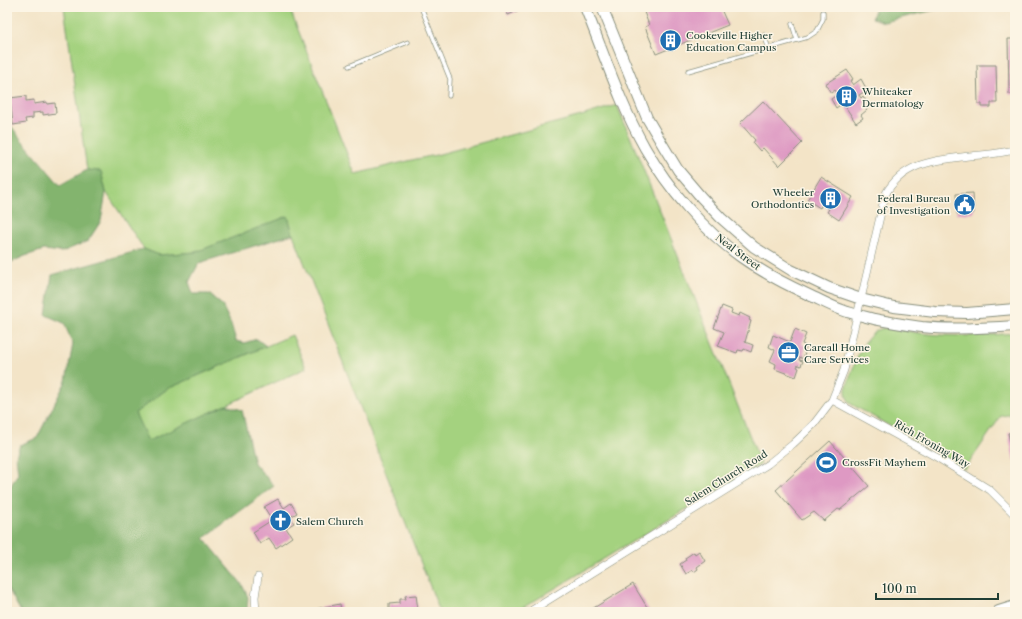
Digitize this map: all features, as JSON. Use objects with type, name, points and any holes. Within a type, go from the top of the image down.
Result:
[{"type":"highway","points":[[999,612],[1015,607]]},
{"type":"main road","name":"Neal Street","points":[[585,7],[622,101],[646,149],[685,206],[740,257],[784,284],[841,310],[858,315],[921,327],[976,329],[1015,326]]},
{"type":"main road","name":"Neal Street","points":[[602,7],[647,118],[664,148],[678,170],[700,197],[754,247],[791,270],[829,288],[861,299],[894,307],[934,312],[967,313],[1015,309]]},
{"type":"main road","points":[[709,229],[721,218]]},
{"type":"street","name":"Salem Church Road","points":[[529,612],[768,464],[793,444],[813,425],[832,400],[844,370],[885,195],[893,183],[905,172],[919,165],[935,160],[1015,150]]},
{"type":"street","name":"Rich Froning Way","points":[[832,400],[938,458],[990,490],[1015,515]]},
{"type":"street","points":[[256,612],[255,597],[258,577]]},
{"type":"lane","points":[[421,7],[450,78],[449,96]]},
{"type":"lane","points":[[688,71],[808,37],[817,31],[823,19],[823,12]]},
{"type":"lane","points":[[792,24],[797,40]]},
{"type":"lane","points":[[764,35],[769,49]]},
{"type":"lane","points":[[349,66],[408,42]]},
{"type":"green space","points":[[64,7],[289,7],[355,174],[436,155],[617,105],[761,464],[514,612],[440,612],[293,234],[288,217],[196,252],[159,255],[144,249],[106,192],[101,172],[87,170]]},
{"type":"green space","points":[[876,7],[947,7],[884,22],[872,18]]},
{"type":"green space","points":[[7,120],[20,138],[60,185],[87,170],[101,171],[106,192],[101,221],[88,241],[62,252],[44,250],[7,264]]},
{"type":"green space","points":[[288,216],[293,234],[199,263],[189,282],[193,294],[209,294],[222,305],[231,324],[236,341],[244,343],[257,339],[266,346],[167,389],[135,413],[148,441],[226,405],[242,410],[254,463],[274,486],[204,538],[241,583],[248,597],[247,612],[21,612],[7,587],[7,493],[18,473],[16,456],[20,445],[37,438],[66,381],[73,344],[64,323],[46,315],[52,275],[144,249],[159,255],[196,252]]},
{"type":"green space","points":[[883,328],[955,336],[1015,333],[1015,414],[1001,416],[965,469],[851,404],[849,401],[846,389],[863,345],[869,337]]},
{"type":"green space","points":[[292,335],[306,368],[147,442],[135,413],[167,389]]},
{"type":"building","points":[[504,7],[533,7],[508,15]]},
{"type":"building","name":"Cookeville Higher Education Campus","points":[[642,7],[720,7],[728,25],[656,54],[645,27],[649,25]]},
{"type":"building","points":[[1008,39],[1015,39],[1015,94],[1009,94]]},
{"type":"building","points":[[977,65],[996,65],[997,103],[991,103],[991,107],[982,107],[982,104],[978,104]]},
{"type":"building","name":"Whiteaker Dermatology","points":[[847,70],[853,79],[850,81],[853,85],[861,79],[867,90],[859,95],[861,98],[863,96],[867,102],[863,104],[867,110],[861,115],[863,118],[856,123],[843,103],[836,108],[831,99],[838,94],[835,90],[831,93],[825,84]]},
{"type":"building","points":[[26,96],[26,101],[34,100],[34,104],[47,102],[47,104],[55,103],[56,113],[43,115],[43,112],[33,113],[33,118],[25,119],[26,123],[13,125],[10,98]]},
{"type":"building","points":[[763,101],[802,143],[779,166],[763,148],[760,151],[753,143],[755,140],[740,123]]},
{"type":"building","name":"Wheeler Orthodontics","points":[[821,177],[853,197],[839,220],[827,212],[829,209],[822,204],[820,208],[807,200]]},
{"type":"building","name":"Federal Bureau of Investigation","points":[[973,193],[974,213],[957,214],[956,194]]},
{"type":"building","points":[[722,306],[732,310],[731,313],[739,316],[740,313],[750,318],[749,320],[751,321],[745,342],[753,345],[751,352],[744,349],[743,351],[738,350],[737,353],[718,346],[724,332],[714,328]]},
{"type":"building","name":"Careall Home Care Services","points":[[795,329],[806,334],[802,344],[806,346],[805,353],[803,359],[800,357],[799,360],[803,361],[801,366],[798,365],[797,367],[799,368],[796,377],[775,369],[776,364],[770,361],[775,350],[769,347],[773,335],[790,342]]},
{"type":"building","points":[[1015,432],[1015,461],[1014,461],[1008,433]]},
{"type":"building","name":"CrossFit Mayhem","points":[[830,441],[869,486],[824,521],[814,512],[802,520],[776,490]]},
{"type":"building","name":"Salem Church","points":[[278,499],[284,508],[291,503],[297,513],[290,517],[294,523],[286,528],[292,537],[276,548],[269,538],[260,544],[253,532],[272,520],[264,507]]},
{"type":"building","points":[[699,551],[705,561],[697,567],[698,569],[694,572],[693,570],[686,574],[680,564],[686,560],[685,558],[694,552],[695,554]]},
{"type":"building","points":[[633,584],[650,612],[587,612]]},
{"type":"building","points":[[416,595],[418,610],[409,610],[409,612],[389,612],[389,604],[400,603],[400,599],[406,599],[405,596]]},
{"type":"building","points":[[340,604],[341,612],[315,612],[315,609]]},
{"type":"building","points":[[94,608],[96,612],[82,612],[88,609],[89,611]]},
{"type":"place","name":"Cookeville Higher Education Campus","points":[[670,41]]},
{"type":"place","name":"Whiteaker Dermatology","points":[[847,97]]},
{"type":"place","name":"Wheeler Orthodontics","points":[[830,198]]},
{"type":"place","name":"Federal Bureau of Investigation","points":[[965,204]]},
{"type":"place","name":"Careall Home Care Services","points":[[789,353]]},
{"type":"place","name":"CrossFit Mayhem","points":[[827,462]]},
{"type":"place","name":"Salem Church","points":[[281,521]]}]
